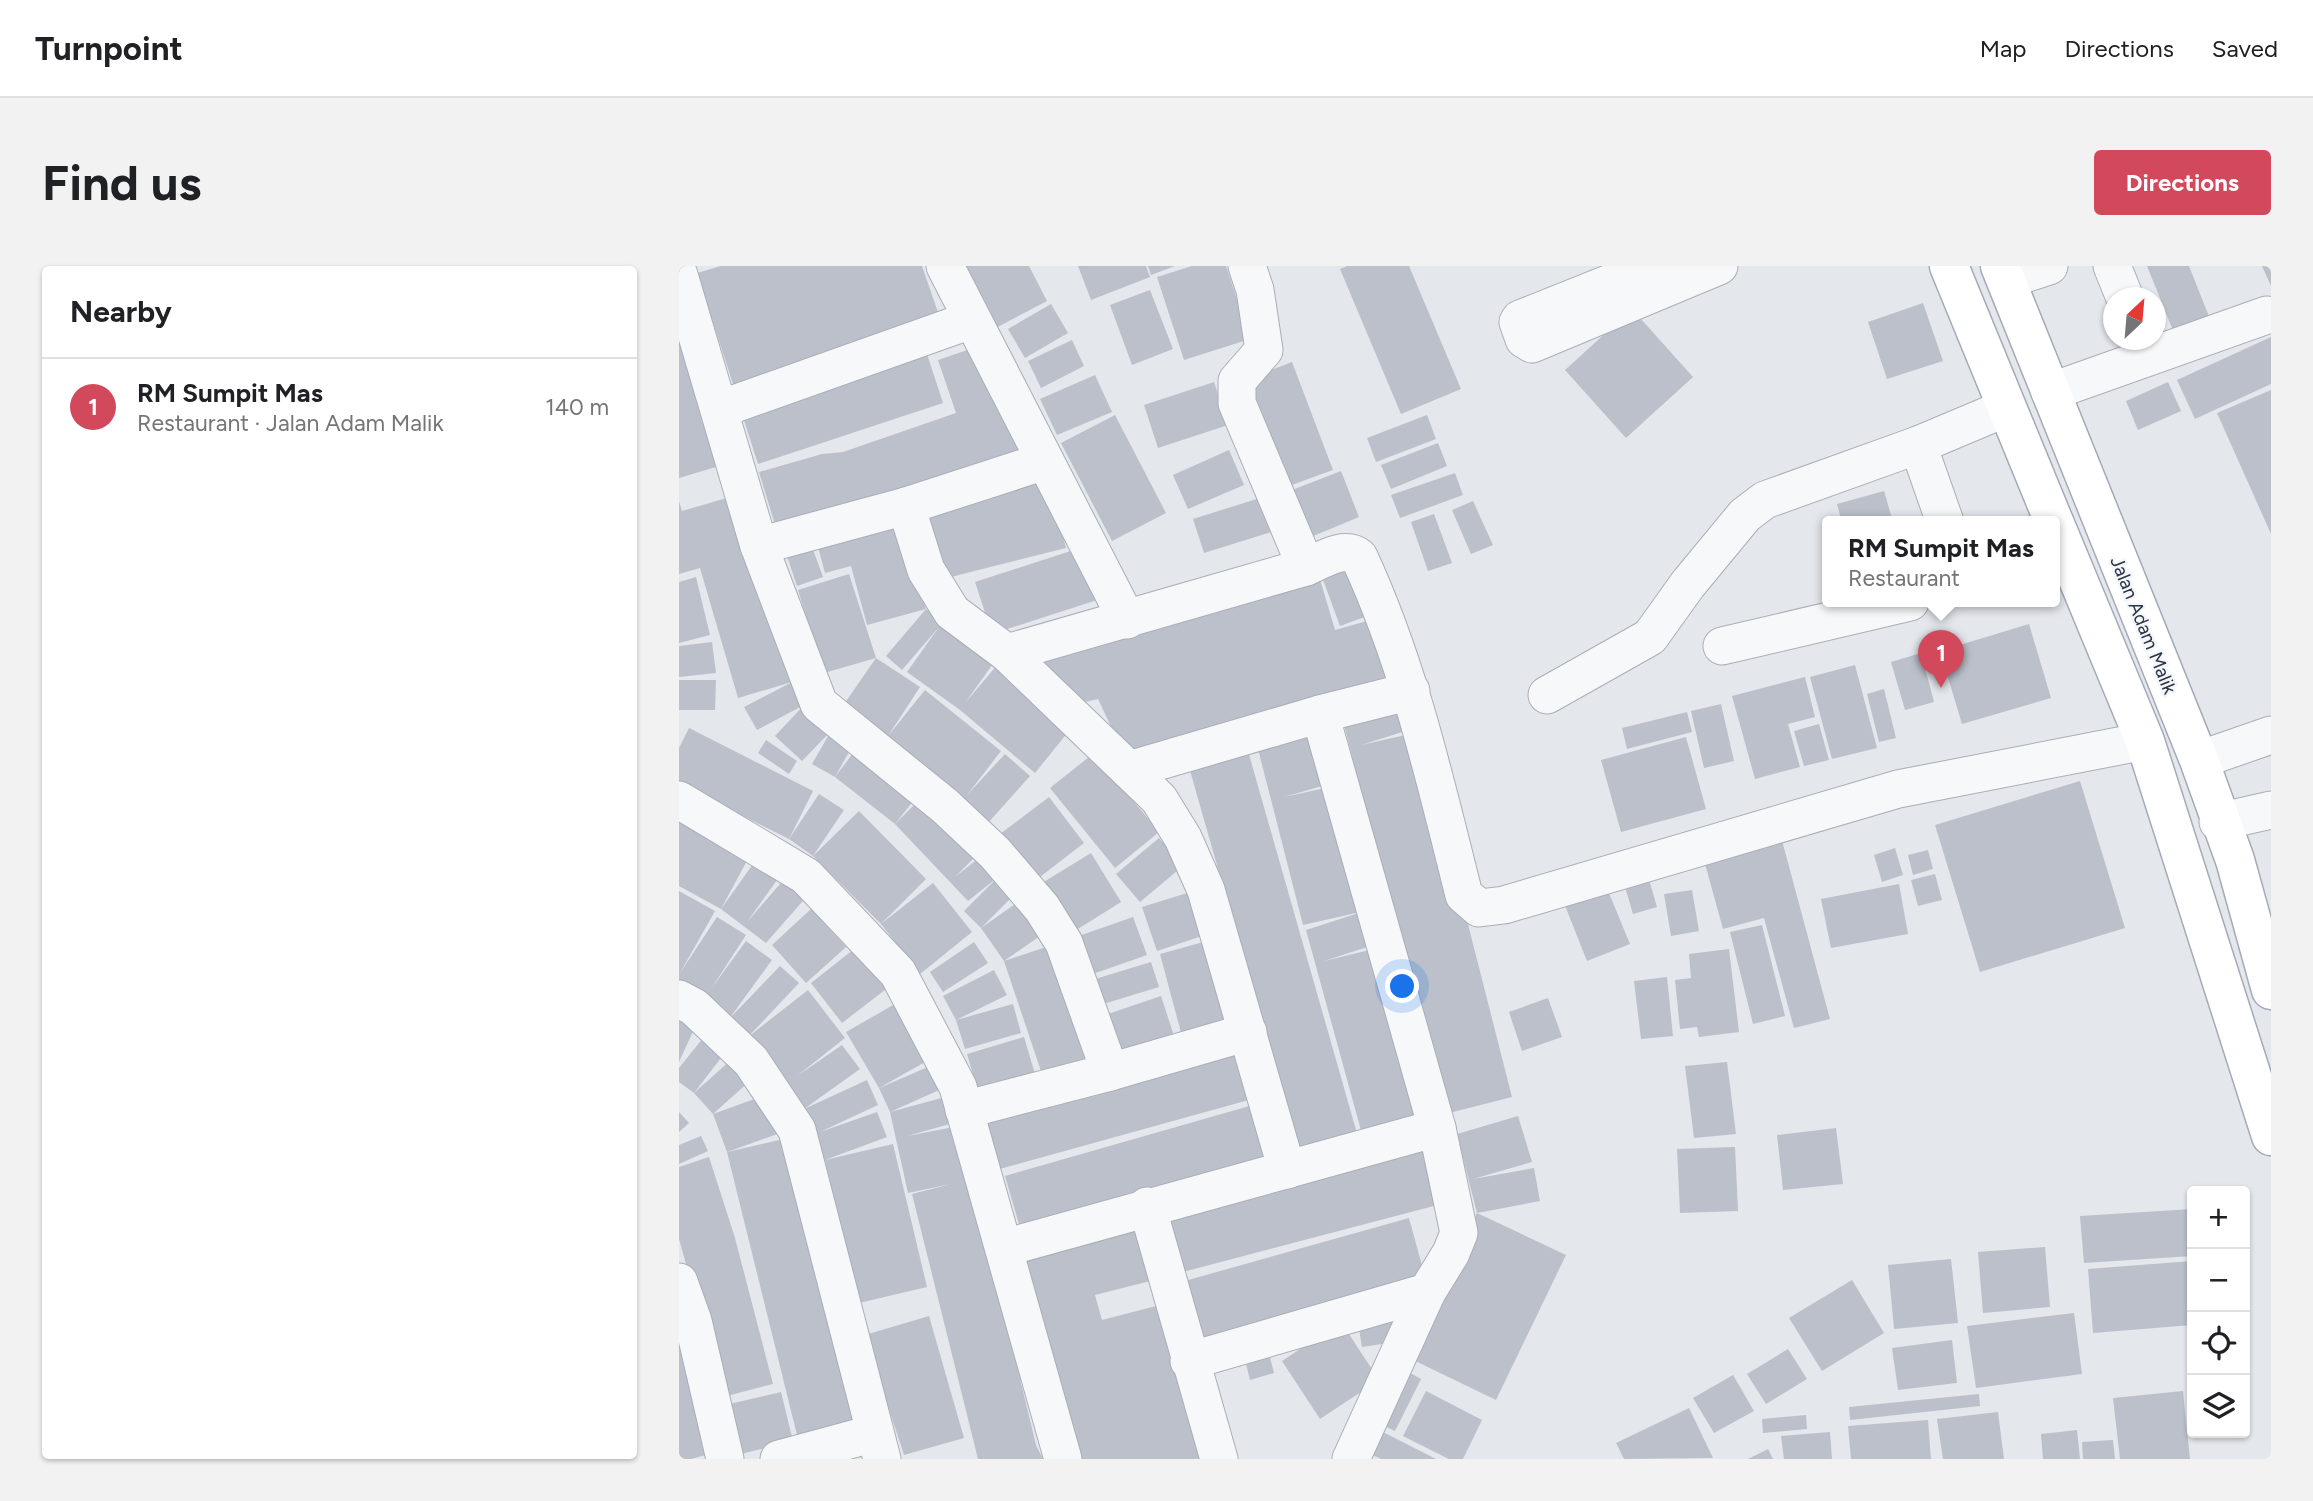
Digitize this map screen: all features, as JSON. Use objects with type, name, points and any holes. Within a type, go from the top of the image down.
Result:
[{"type":"main road","points":[[2003,273],[1956,282],[2051,516]]},
{"type":"main road","name":"Jalan Adam Malik","points":[[2003,273],[2199,760],[2218,822],[2264,936],[2271,990]]},
{"type":"main road","points":[[2006,408],[2050,392]]},
{"type":"main road","points":[[2060,538],[2151,758],[2209,949],[2271,1136]]},
{"type":"main road","points":[[2151,758],[2199,760]]},
{"type":"main road","points":[[2209,949],[2264,936]]},
{"type":"street","points":[[945,266],[1127,620]]},
{"type":"street","points":[[1247,266],[1255,290],[1264,350],[1237,382],[1237,403],[1306,567]]},
{"type":"street","points":[[1653,266],[1520,319],[1518,322],[1524,339],[1532,344],[1719,266]]},
{"type":"street","points":[[2003,273],[2049,266]]},
{"type":"street","points":[[2112,266],[2121,287]]},
{"type":"street","points":[[679,275],[759,546],[819,704],[945,806],[995,853],[1042,908],[1064,943],[1110,1072]]},
{"type":"street","points":[[2166,343],[2267,315]]},
{"type":"street","points":[[720,409],[971,320]]},
{"type":"street","points":[[2050,392],[2143,350]]},
{"type":"street","points":[[1548,695],[1650,637],[1688,584],[1745,515],[1765,500],[1918,445],[2006,408]]},
{"type":"street","points":[[1918,445],[1943,516]]},
{"type":"street","points":[[759,546],[906,506],[1045,461]]},
{"type":"street","points":[[906,506],[926,570],[952,612],[1007,653],[1159,799],[1183,838],[1206,890],[1287,1170]]},
{"type":"street","points":[[1007,653],[1306,567],[1345,551],[1359,557],[1383,609],[1411,691],[1464,895],[1479,908],[1504,905],[1898,789],[2151,758]]},
{"type":"street","points":[[1722,646],[1889,607]]},
{"type":"street","points":[[1129,770],[1320,714],[1411,691]]},
{"type":"street","points":[[1320,714],[1437,1128],[1458,1233],[1451,1253],[1427,1292],[1351,1459]]},
{"type":"street","points":[[2199,760],[2271,735]]},
{"type":"street","points":[[679,800],[806,876],[898,974],[957,1087],[1063,1459]]},
{"type":"street","points":[[2218,822],[2271,810]]},
{"type":"street","points":[[679,999],[694,1007],[751,1061],[797,1130],[879,1446],[779,1459]]},
{"type":"street","points":[[964,1110],[1248,1032]]},
{"type":"street","points":[[1004,1248],[1147,1206],[1437,1128]]},
{"type":"street","points":[[1147,1206],[1219,1459]]},
{"type":"street","points":[[679,1282],[686,1323],[725,1459]]},
{"type":"street","points":[[1189,1361],[1427,1292]]},
{"type":"building","points":[[721,266],[922,266],[942,324],[735,390],[697,273]]},
{"type":"building","points":[[954,266],[1029,266],[1047,301],[988,332]]},
{"type":"building","points":[[1078,266],[1146,266],[1150,277],[1091,300]]},
{"type":"building","points":[[1148,266],[1175,266],[1151,275]]},
{"type":"building","points":[[1192,266],[1226,266],[1250,339],[1184,360],[1157,277]]},
{"type":"building","points":[[1347,266],[1409,266],[1461,389],[1401,414],[1340,269]]},
{"type":"building","points":[[2147,266],[2189,266],[2210,319],[2174,333],[2166,313],[2166,287],[2155,287]]},
{"type":"building","points":[[2262,266],[2271,266],[2271,286]]},
{"type":"building","points":[[1150,290],[1173,349],[1132,365],[1110,305]]},
{"type":"building","points":[[1923,303],[1943,361],[1887,379],[1868,322]]},
{"type":"building","points":[[1051,304],[1068,333],[1025,358],[1008,329]]},
{"type":"building","points":[[679,308],[726,464],[679,478]]},
{"type":"building","points":[[1632,309],[1693,377],[1626,438],[1565,370]]},
{"type":"building","points":[[2271,337],[2271,384],[2195,419],[2177,380]]},
{"type":"building","points":[[1072,340],[1084,366],[1041,388],[1028,361]]},
{"type":"building","points":[[982,345],[1020,454],[776,528],[759,472],[822,454],[843,452],[956,413],[938,360]]},
{"type":"building","points":[[927,354],[943,403],[758,464],[742,414]]},
{"type":"building","points":[[1292,362],[1333,470],[1289,486],[1248,379]]},
{"type":"building","points":[[1095,375],[1112,412],[1057,435],[1040,399]]},
{"type":"building","points":[[1214,382],[1228,425],[1158,448],[1144,405]]},
{"type":"building","points":[[2168,382],[2181,411],[2138,430],[2126,401]]},
{"type":"building","points":[[2271,390],[2271,534],[2217,413]]},
{"type":"building","points":[[1115,415],[1166,513],[1112,541],[1061,443]]},
{"type":"building","points":[[1427,415],[1436,439],[1376,462],[1367,438]]},
{"type":"building","points":[[1438,443],[1447,466],[1391,489],[1381,465]]},
{"type":"building","points":[[1229,450],[1244,485],[1188,509],[1173,475]]},
{"type":"building","points":[[1341,471],[1359,517],[1311,537],[1292,490]]},
{"type":"building","points":[[1455,473],[1463,495],[1400,518],[1391,495]]},
{"type":"building","points":[[1048,477],[1066,548],[939,580],[920,509]]},
{"type":"building","points":[[1884,491],[1891,516],[1840,516],[1837,504]]},
{"type":"building","points":[[737,495],[804,705],[757,730],[744,707],[792,682],[738,698],[700,568],[679,574],[679,501],[682,511]]},
{"type":"building","points":[[1263,497],[1274,531],[1204,553],[1193,519]]},
{"type":"building","points":[[1473,501],[1493,545],[1471,554],[1452,510]]},
{"type":"building","points":[[900,514],[926,609],[867,625],[851,566],[825,573],[815,536]]},
{"type":"building","points":[[1434,514],[1452,563],[1428,571],[1411,522]]},
{"type":"building","points":[[812,547],[823,577],[797,586],[787,556]]},
{"type":"building","points":[[1080,548],[1097,600],[992,634],[975,582]]},
{"type":"building","points":[[1351,554],[1373,614],[1340,626],[1318,566]]},
{"type":"building","points":[[1317,569],[1335,630],[1374,619],[1394,686],[1124,754],[1098,699],[1081,703],[1045,677],[1037,651]]},
{"type":"building","points":[[849,574],[876,658],[824,673],[798,590]]},
{"type":"building","points":[[696,577],[710,635],[679,643],[679,582]]},
{"type":"building","points":[[926,609],[995,661],[965,703],[998,664],[1073,726],[1035,773],[960,710],[907,672],[939,627],[902,670],[886,656]]},
{"type":"building","points":[[2029,624],[2051,698],[1962,724],[1940,651]]},
{"type":"building","points":[[712,642],[716,673],[679,677],[679,646]]},
{"type":"building","points":[[1921,653],[1934,702],[1905,710],[1891,662]]},
{"type":"building","points":[[876,658],[920,687],[888,736],[925,690],[1001,751],[967,795],[1005,754],[1030,776],[987,824],[840,710]]},
{"type":"building","points":[[1855,665],[1877,748],[1832,759],[1810,677]]},
{"type":"building","points":[[1805,677],[1815,717],[1788,724],[1800,767],[1755,779],[1732,696]]},
{"type":"building","points":[[679,680],[716,680],[715,710],[679,710]]},
{"type":"building","points":[[1884,689],[1896,738],[1879,742],[1867,694]]},
{"type":"building","points":[[1406,698],[1415,728],[1361,745],[1419,732],[1512,1097],[1445,1114],[1342,717]]},
{"type":"building","points":[[1721,704],[1734,761],[1704,768],[1691,711]]},
{"type":"building","points":[[804,705],[854,743],[835,777],[812,764],[831,731],[802,761],[775,736]]},
{"type":"building","points":[[1687,712],[1692,732],[1627,749],[1622,728]]},
{"type":"building","points":[[1819,724],[1829,760],[1804,766],[1794,731]]},
{"type":"building","points":[[1320,726],[1336,782],[1284,797],[1339,785],[1380,943],[1324,961],[1382,947],[1427,1118],[1362,1134],[1306,930],[1365,911],[1303,925],[1257,745]]},
{"type":"building","points":[[689,728],[813,791],[789,839],[679,784],[679,748]]},
{"type":"building","points":[[1686,737],[1706,809],[1621,832],[1601,760]]},
{"type":"building","points":[[766,740],[797,761],[789,774],[758,753]]},
{"type":"building","points":[[1246,744],[1358,1137],[1299,1153],[1187,760]]},
{"type":"building","points":[[857,748],[918,795],[895,824],[835,777]]},
{"type":"building","points":[[1094,753],[1159,832],[1115,868],[1050,788]]},
{"type":"building","points":[[2080,781],[2125,928],[1980,972],[1935,825]]},
{"type":"building","points":[[819,794],[844,810],[813,856],[789,839]]},
{"type":"building","points":[[923,796],[979,853],[955,877],[984,854],[1018,891],[981,928],[964,911],[998,877],[968,901],[895,824]]},
{"type":"building","points":[[1049,797],[1084,843],[1036,880],[1000,834]]},
{"type":"building","points":[[859,811],[926,879],[881,924],[813,856]]},
{"type":"building","points":[[679,817],[750,855],[721,909],[679,886]]},
{"type":"building","points":[[1780,833],[1830,1019],[1794,1028],[1764,918],[1723,929],[1702,853]]},
{"type":"building","points":[[1159,838],[1183,866],[1140,902],[1116,874]]},
{"type":"building","points":[[1895,848],[1903,875],[1882,882],[1874,855]]},
{"type":"building","points":[[1928,850],[1933,869],[1913,875],[1908,855]]},
{"type":"building","points":[[1091,853],[1121,902],[1073,932],[1042,883]]},
{"type":"building","points":[[758,857],[782,873],[747,922],[786,877],[808,895],[766,943],[721,909]]},
{"type":"building","points":[[1645,866],[1657,907],[1633,914],[1621,873]]},
{"type":"building","points":[[1935,874],[1942,900],[1918,906],[1911,880]]},
{"type":"building","points":[[1604,881],[1630,944],[1587,961],[1562,898]]},
{"type":"building","points":[[933,883],[972,932],[920,974],[881,924]]},
{"type":"building","points":[[1899,884],[1908,934],[1831,948],[1821,899]]},
{"type":"building","points":[[1200,889],[1214,932],[1157,951],[1142,907]]},
{"type":"building","points":[[1692,890],[1699,931],[1671,936],[1664,894]]},
{"type":"building","points":[[679,891],[715,911],[680,973],[717,917],[746,935],[711,989],[746,941],[772,960],[729,1019],[679,985]]},
{"type":"building","points":[[1028,895],[1050,929],[1004,961],[981,928]]},
{"type":"building","points":[[811,909],[846,947],[806,983],[772,945]]},
{"type":"building","points":[[1133,917],[1147,955],[1090,975],[1076,937]]},
{"type":"building","points":[[1762,925],[1785,1016],[1753,1024],[1730,932]]},
{"type":"building","points":[[1214,939],[1238,1025],[1183,1040],[1160,954]]},
{"type":"building","points":[[974,942],[988,963],[943,992],[930,972]]},
{"type":"building","points":[[1058,943],[1099,1065],[1045,1083],[1004,961]]},
{"type":"building","points":[[858,946],[890,986],[842,1023],[811,983]]},
{"type":"building","points":[[1729,949],[1739,1032],[1699,1037],[1697,1027],[1680,1029],[1675,980],[1691,978],[1689,954]]},
{"type":"building","points":[[1151,962],[1159,987],[1100,1005],[1092,980]]},
{"type":"building","points":[[780,966],[799,983],[748,1037],[808,990],[845,1038],[797,1076],[842,1045],[860,1069],[804,1109],[867,1080],[878,1105],[820,1132],[877,1112],[887,1137],[825,1160],[815,1135],[729,1019]]},
{"type":"building","points":[[994,970],[1007,995],[956,1020],[943,996]]},
{"type":"building","points":[[1667,977],[1673,1036],[1641,1039],[1634,981]]},
{"type":"building","points":[[1161,996],[1176,1042],[1121,1061],[1105,1015]]},
{"type":"building","points":[[1548,998],[1562,1037],[1522,1051],[1509,1012]]},
{"type":"building","points":[[902,1000],[934,1057],[879,1088],[846,1032]]},
{"type":"building","points":[[1013,1004],[1021,1033],[965,1049],[956,1020]]},
{"type":"building","points":[[679,1020],[695,1027],[679,1062]]},
{"type":"building","points":[[1024,1037],[1038,1084],[981,1101],[967,1054]]},
{"type":"building","points":[[703,1038],[724,1054],[694,1093],[679,1082],[679,1068]]},
{"type":"building","points":[[1241,1044],[1256,1098],[996,1170],[981,1115]]},
{"type":"building","points":[[733,1058],[752,1079],[713,1114],[694,1093]]},
{"type":"building","points":[[1727,1062],[1736,1134],[1694,1138],[1685,1066]]},
{"type":"building","points":[[935,1064],[946,1087],[890,1112],[879,1088]]},
{"type":"building","points":[[768,1094],[783,1132],[727,1152],[713,1114]]},
{"type":"building","points":[[949,1096],[957,1122],[907,1136],[959,1126],[1036,1445],[1043,1459],[978,1459],[912,1194],[951,1184],[908,1193],[890,1112]]},
{"type":"building","points":[[1253,1105],[1271,1167],[1023,1238],[1005,1176]]},
{"type":"building","points":[[679,1112],[689,1123],[679,1132]]},
{"type":"building","points":[[1518,1116],[1532,1162],[1473,1179],[1534,1168],[1540,1201],[1477,1213],[1457,1134]]},
{"type":"building","points":[[1836,1128],[1843,1184],[1783,1190],[1777,1135]]},
{"type":"building","points":[[701,1136],[708,1151],[679,1164],[679,1145]]},
{"type":"building","points":[[788,1138],[859,1424],[798,1439],[727,1152]]},
{"type":"building","points":[[893,1144],[927,1287],[859,1303],[825,1160]]},
{"type":"building","points":[[1433,1144],[1449,1202],[1179,1273],[1163,1215]]},
{"type":"building","points":[[1735,1147],[1738,1211],[1680,1213],[1677,1149]]},
{"type":"building","points":[[709,1157],[735,1238],[773,1384],[723,1397],[679,1239],[679,1167]]},
{"type":"building","points":[[2187,1209],[2187,1256],[2084,1263],[2080,1216]]},
{"type":"building","points":[[1477,1213],[1566,1255],[1496,1400],[1407,1357]]},
{"type":"building","points":[[1409,1218],[1427,1284],[1192,1349],[1174,1284]]},
{"type":"building","points":[[1145,1219],[1162,1278],[1095,1295],[1102,1320],[1156,1306],[1199,1459],[1075,1459],[1017,1253]]},
{"type":"building","points":[[2045,1247],[2050,1307],[1983,1313],[1978,1252]]},
{"type":"building","points":[[1951,1259],[1958,1323],[1894,1329],[1888,1265]]},
{"type":"building","points":[[2187,1261],[2187,1325],[2093,1333],[2088,1269]]},
{"type":"building","points":[[1852,1280],[1884,1333],[1822,1371],[1789,1318]]},
{"type":"building","points":[[1390,1312],[1395,1342],[1362,1347],[1357,1317]]},
{"type":"building","points":[[2074,1313],[2082,1374],[1976,1388],[1967,1326]]},
{"type":"building","points":[[929,1316],[964,1438],[904,1455],[865,1335]]},
{"type":"building","points":[[1341,1322],[1379,1380],[1320,1419],[1282,1361]]},
{"type":"building","points":[[679,1332],[713,1453],[691,1459],[679,1459]]},
{"type":"building","points":[[1952,1340],[1957,1383],[1898,1390],[1892,1348]]},
{"type":"building","points":[[1788,1349],[1807,1379],[1766,1404],[1747,1374]]},
{"type":"building","points":[[1268,1350],[1274,1373],[1250,1380],[1244,1356]]},
{"type":"building","points":[[1403,1369],[1421,1379],[1395,1431],[1376,1422]]},
{"type":"building","points":[[1733,1375],[1754,1411],[1714,1433],[1693,1398]]},
{"type":"building","points":[[1426,1391],[1482,1420],[1463,1459],[1449,1459],[1403,1436]]},
{"type":"building","points":[[2183,1391],[2190,1459],[2120,1459],[2113,1398]]},
{"type":"building","points":[[781,1392],[793,1441],[737,1455],[725,1405]]},
{"type":"building","points":[[1979,1394],[1980,1406],[1850,1420],[1849,1407]]},
{"type":"building","points":[[1689,1408],[1713,1458],[1624,1459],[1616,1443]]},
{"type":"building","points":[[1998,1412],[2004,1459],[1943,1459],[1937,1419]]},
{"type":"building","points":[[1806,1415],[1807,1429],[1763,1433],[1762,1419]]},
{"type":"building","points":[[1928,1420],[1931,1459],[1851,1459],[1848,1426]]},
{"type":"building","points":[[1375,1428],[1436,1459],[1381,1459],[1364,1451]]},
{"type":"building","points":[[2077,1430],[2080,1459],[2043,1459],[2041,1434]]},
{"type":"building","points":[[1830,1432],[1832,1459],[1784,1459],[1781,1436]]},
{"type":"building","points":[[2113,1440],[2115,1459],[2083,1459],[2082,1442]]},
{"type":"building","points":[[1768,1449],[1773,1459],[1748,1459]]},
{"type":"place","name":"RM Sumpit Mas","points":[[1941,688]]}]
